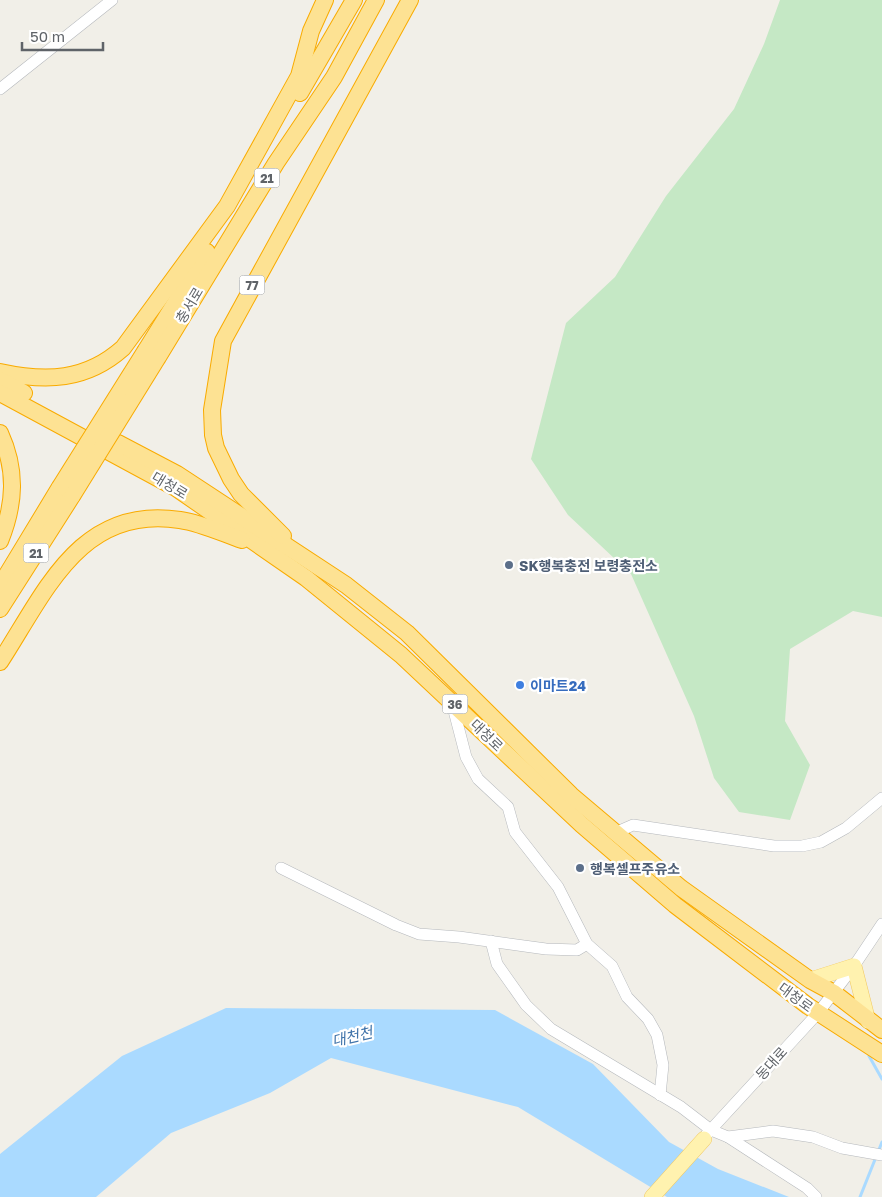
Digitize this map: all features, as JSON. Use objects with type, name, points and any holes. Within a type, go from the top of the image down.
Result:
[{"type":"highway","points":[[0,372],[37,378],[69,376],[103,364],[122,348],[227,206],[299,76],[311,31],[325,0]]},
{"type":"highway","name":"충서로","points":[[152,353],[226,220],[354,0]]},
{"type":"highway","name":"충서로","points":[[152,353],[276,162],[334,77],[376,0]]},
{"type":"highway","name":"77","points":[[314,564],[261,515],[231,479],[213,435],[213,396],[222,341],[410,0]]},
{"type":"highway","name":"21","points":[[0,609],[66,492],[152,353]]},
{"type":"highway","name":"대청로","points":[[0,380],[178,474],[346,585],[407,633],[571,795],[681,888],[810,980],[834,993],[882,1030]]},
{"type":"highway","name":"대청로","points":[[0,393],[176,488],[266,549],[348,610],[451,700],[582,825],[668,900],[818,1013],[882,1054]]},
{"type":"highway","points":[[0,433],[9,457],[13,486],[8,521],[0,541]]},
{"type":"highway","name":"21","points":[[0,586],[66,492]]},
{"type":"highway","points":[[0,662],[64,564],[84,543],[108,528],[150,518],[180,520],[199,524],[266,549]]},
{"type":"main road","points":[[810,980],[854,966],[868,1021]]},
{"type":"main road","name":"동대로","points":[[652,1197],[707,1134]]},
{"type":"street","points":[[94,0],[95,13]]},
{"type":"street","points":[[0,89],[112,0]]},
{"type":"street","points":[[451,700],[466,757],[478,779],[508,807],[515,832],[558,887],[587,944],[612,966],[628,997],[648,1019],[657,1035],[663,1065],[660,1095]]},
{"type":"street","points":[[617,832],[633,826],[774,846],[802,846],[821,842],[846,828],[882,798]]},
{"type":"street","points":[[281,868],[396,925],[419,934],[546,949],[578,950],[587,944]]},
{"type":"street","name":"동대로","points":[[707,1134],[818,1013],[854,966],[882,924]]},
{"type":"street","points":[[491,941],[497,964],[526,1005],[550,1029],[660,1095],[707,1134],[728,1137],[773,1131],[813,1137],[842,1148],[877,1153]]},
{"type":"street","points":[[728,1137],[816,1197]]},
{"type":"green space","points":[[780,0],[882,0],[882,617],[853,611],[790,649],[785,721],[810,765],[790,820],[739,812],[714,778],[694,716],[631,574],[568,515],[531,459],[566,323],[615,277],[666,196],[734,109],[764,44]]},
{"type":"water","name":"대천천","points":[[226,1008],[495,1010],[593,1064],[669,1142],[718,1169],[789,1197],[667,1197],[518,1107],[331,1058],[270,1093],[171,1133],[96,1197],[0,1197],[0,1154],[122,1056]]},
{"type":"waterway","points":[[869,1056],[882,1079]]},
{"type":"waterway","points":[[860,1197],[882,1142]]},
{"type":"place","name":"SK행복충전 보령충전소","points":[[509,565]]},
{"type":"place","name":"이마트24","points":[[520,685]]},
{"type":"place","name":"행복셀프주유소","points":[[580,868]]}]
